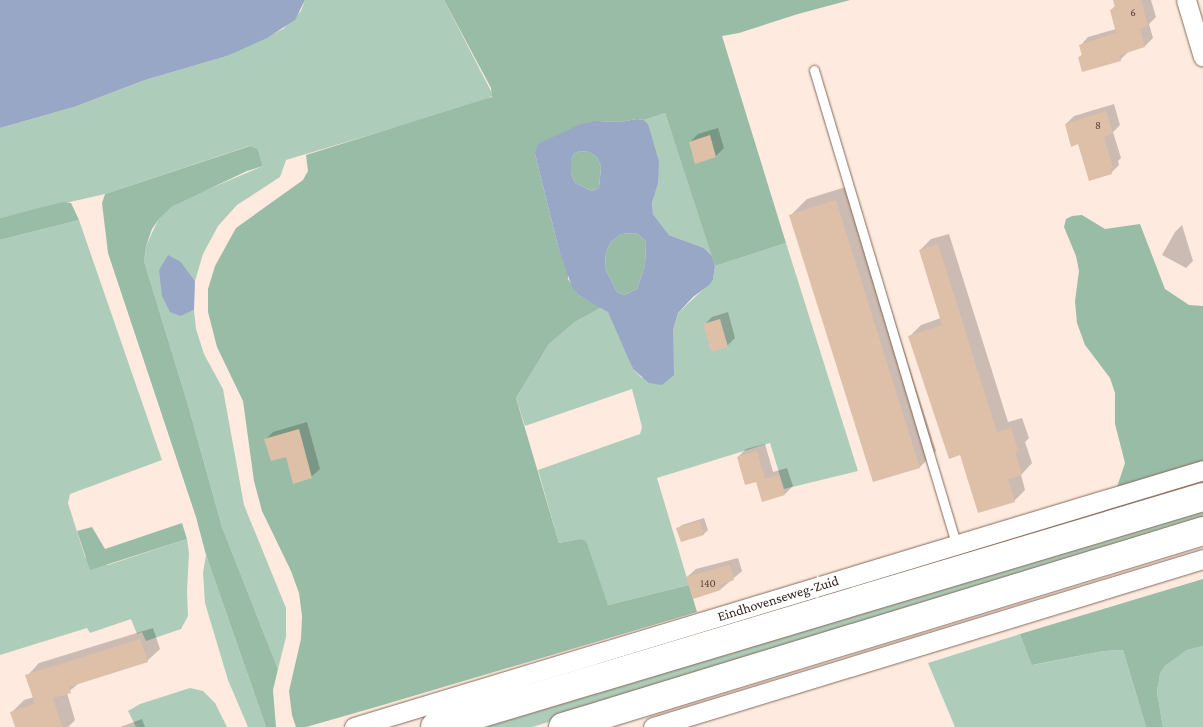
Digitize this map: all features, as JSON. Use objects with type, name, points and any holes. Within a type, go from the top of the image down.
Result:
[{"type":"main road","name":"Eindhovenseweg-Zuid","points":[[436,727],[960,558],[1203,497]]},
{"type":"main road","points":[[563,727],[1203,531]]},
{"type":"street","points":[[1186,0],[1203,57]]},
{"type":"street","name":"Eindhovenseweg-Zuid","points":[[354,727],[505,680],[960,558],[1203,470]]},
{"type":"street","points":[[653,727],[1203,559]]},
{"type":"lane","points":[[814,70],[960,558]]},
{"type":"green space","points":[[305,0],[444,0],[493,95],[487,100],[286,160],[280,177],[237,205],[218,226],[203,254],[195,281],[181,262],[181,316],[194,310],[196,329],[204,354],[223,389],[244,505],[286,608],[286,637],[278,669],[222,527],[188,405],[144,261],[146,246],[158,220],[173,206],[185,199],[263,166],[258,149],[249,146],[105,194],[0,218],[0,128],[74,107],[145,80],[227,56],[283,29],[301,11]]},
{"type":"green space","points":[[444,0],[850,0],[739,33],[722,36],[786,243],[715,266],[665,113],[644,120],[598,121],[535,154],[559,250],[568,270],[568,279],[580,296],[602,307],[575,322],[549,344],[516,398],[559,543],[580,539],[586,541],[608,605],[689,585],[697,612],[376,707],[306,727],[296,727],[292,715],[289,691],[301,639],[302,616],[299,593],[291,571],[262,511],[254,481],[243,401],[217,347],[208,312],[208,289],[215,266],[236,228],[303,180],[308,171],[306,155],[492,97],[491,88]]},
{"type":"green space","points":[[665,113],[712,256],[704,248],[669,235],[653,214],[652,203],[658,184],[648,124],[644,120]]},
{"type":"green space","points":[[250,146],[258,149],[263,166],[247,171],[173,206],[158,220],[152,229],[146,246],[144,261],[188,405],[222,527],[278,669],[273,690],[276,727],[266,727],[206,555],[196,517],[108,253],[102,203],[105,194]]},
{"type":"green space","points":[[580,151],[589,152],[597,157],[601,167],[599,188],[592,191],[575,183],[571,174],[571,159],[575,153]]},
{"type":"green space","points":[[63,202],[71,203],[79,220],[0,240],[0,218]]},
{"type":"green space","points":[[1082,215],[1105,229],[1140,224],[1165,289],[1189,305],[1203,306],[1203,462],[1117,487],[1125,463],[1115,424],[1115,393],[1110,378],[1085,345],[1077,323],[1075,301],[1079,271],[1076,256],[1064,227],[1066,219]]},
{"type":"green space","points":[[79,220],[162,460],[70,494],[68,503],[85,557],[108,565],[187,539],[189,553],[188,616],[181,629],[146,641],[142,632],[137,634],[131,619],[90,633],[87,628],[0,655],[0,240]]},
{"type":"green space","points":[[636,233],[646,241],[645,265],[637,289],[624,295],[617,292],[605,268],[606,252],[611,242],[621,234]]},
{"type":"green space","points":[[786,243],[858,471],[784,489],[770,443],[657,478],[689,585],[608,605],[580,539],[559,543],[538,470],[640,434],[642,427],[632,389],[525,426],[516,398],[549,344],[575,322],[602,307],[608,312],[615,323],[633,369],[642,378],[672,345],[673,330],[678,313],[713,280],[715,266]]},
{"type":"green space","points":[[1203,510],[1203,521],[847,632],[532,727],[486,727]]},
{"type":"green space","points":[[182,523],[187,539],[90,570],[77,531],[92,527],[105,549]]},
{"type":"green space","points":[[206,555],[266,727],[248,727],[228,680],[205,603],[203,573]]},
{"type":"green space","points":[[1203,579],[1203,646],[1187,650],[1165,666],[1160,674],[1157,692],[1163,727],[1146,727],[1123,650],[1104,651],[1032,665],[1020,634]]},
{"type":"green space","points":[[1020,634],[1033,665],[1104,651],[1123,650],[1146,727],[955,727],[928,663]]},
{"type":"green space","points":[[1203,646],[1203,727],[1163,727],[1157,692],[1160,674],[1165,666],[1187,650]]},
{"type":"green space","points":[[190,688],[203,691],[215,703],[227,727],[136,727],[128,711],[140,704]]},
{"type":"water","points":[[0,0],[305,0],[295,20],[267,38],[227,56],[145,80],[74,107],[0,128]]},
{"type":"water","points":[[637,119],[644,120],[648,124],[659,162],[658,184],[652,203],[653,214],[669,235],[704,248],[712,256],[715,266],[713,280],[678,313],[673,330],[674,375],[662,385],[649,383],[633,369],[608,312],[580,296],[572,287],[559,250],[535,154],[538,144],[581,124],[598,121],[620,122]],"holes":[[[580,151],[589,152],[597,157],[601,167],[599,188],[592,191],[575,183],[571,174],[571,159],[575,153]],[[636,233],[646,241],[645,265],[637,289],[624,295],[617,292],[605,268],[606,252],[611,242],[621,234]]]},
{"type":"water","points":[[168,255],[181,262],[195,281],[194,310],[181,316],[170,312],[162,296],[159,270]]},
{"type":"building","points":[[1113,0],[1141,0],[1148,26],[1140,29],[1145,47],[1120,55],[1121,61],[1082,72],[1078,57],[1082,56],[1079,45],[1116,33],[1110,10],[1115,8]]},
{"type":"building","points":[[1106,111],[1113,134],[1104,137],[1113,168],[1110,168],[1112,174],[1089,181],[1078,144],[1071,147],[1065,124]]},
{"type":"building","points":[[710,135],[716,157],[695,164],[689,142]]},
{"type":"building","points":[[836,200],[920,468],[873,482],[789,215]]},
{"type":"building","points":[[938,244],[997,432],[1011,428],[1018,450],[1015,452],[1022,475],[1008,479],[1015,502],[978,513],[960,455],[949,459],[908,336],[942,325],[919,250]]},
{"type":"building","points":[[720,319],[728,347],[711,352],[703,324]]},
{"type":"building","points":[[299,429],[312,478],[293,484],[286,457],[271,461],[264,439]]},
{"type":"building","points":[[757,451],[765,479],[779,475],[785,495],[762,502],[756,482],[745,485],[737,457]]},
{"type":"building","points":[[700,521],[704,535],[681,542],[676,528]]},
{"type":"building","points":[[730,565],[734,580],[719,585],[721,590],[693,599],[686,577]]},
{"type":"building","points":[[140,639],[148,662],[69,687],[71,693],[53,698],[62,727],[15,727],[10,712],[35,704],[25,675]]}]
